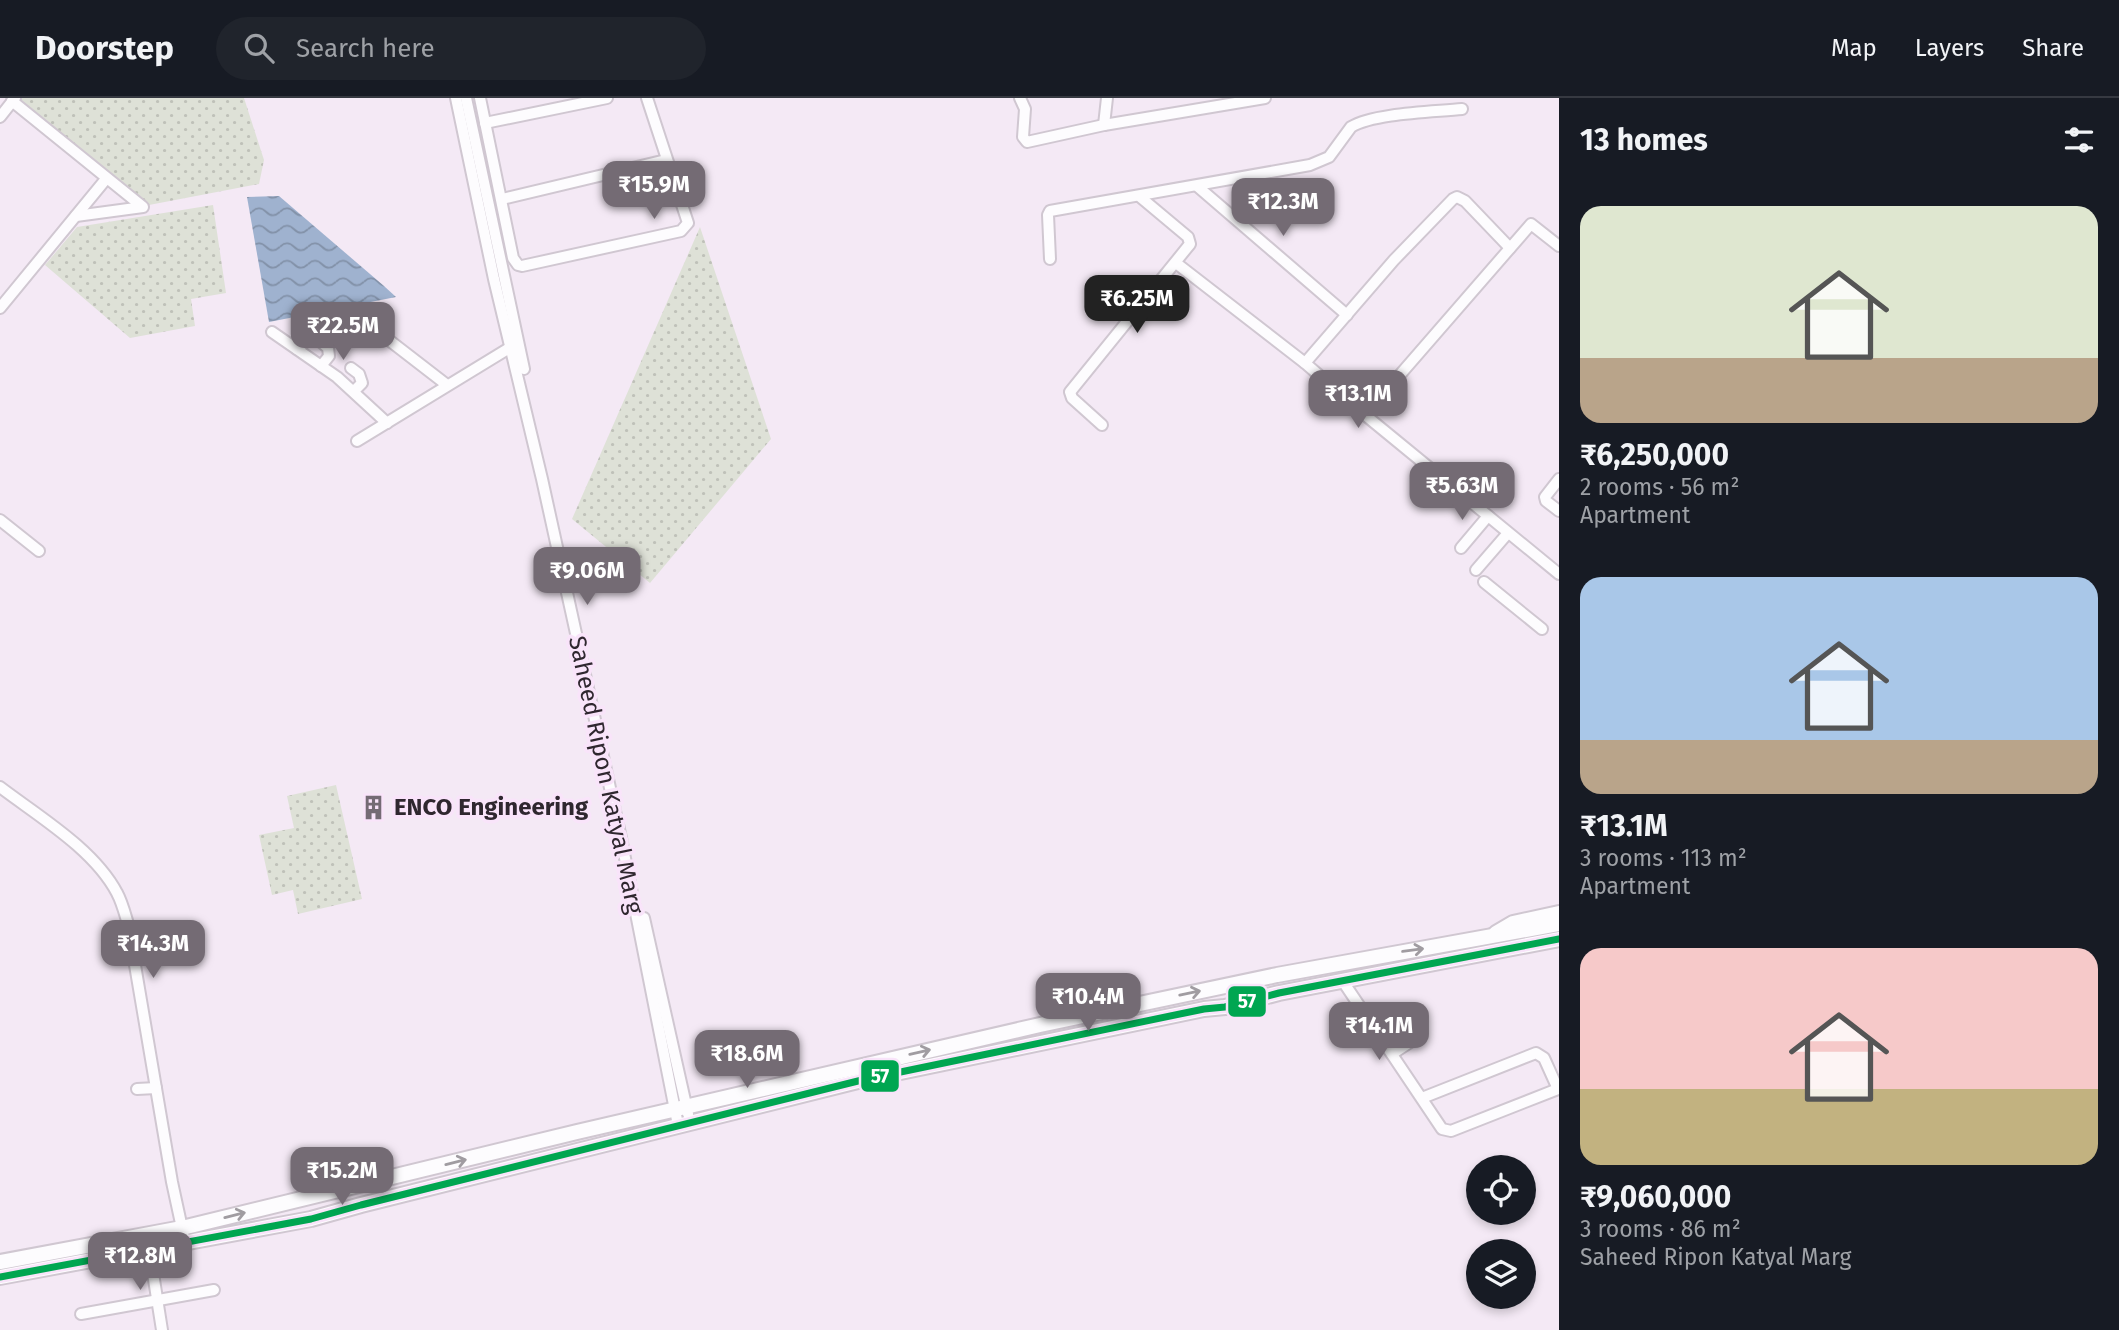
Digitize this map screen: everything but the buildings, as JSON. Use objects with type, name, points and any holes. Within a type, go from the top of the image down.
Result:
[{"type":"main road","points":[[1486,939],[1513,923],[1559,913]]},
{"type":"main road","points":[[1501,951],[1515,941],[1559,924]]},
{"type":"main road","points":[[0,1277],[149,1248],[183,1235],[680,1108],[1277,975],[1392,953],[1486,939],[1559,939]]},
{"type":"main road","points":[[0,1262],[311,1219],[896,1072],[1224,1007],[1342,980],[1501,951],[1520,955],[1559,947]]},
{"type":"street","name":"Saheed Ripon Katyal Marg","points":[[456,98],[560,544],[684,1124]]},
{"type":"street","name":"Saheed Ripon Katyal Marg","points":[[466,98],[511,347],[560,544]]},
{"type":"street","points":[[480,98],[513,258],[518,265],[681,231],[688,223],[647,98]]},
{"type":"street","points":[[485,122],[607,98]]},
{"type":"street","points":[[1020,98],[1026,104],[1023,137],[1027,142],[1104,125],[1260,98]]},
{"type":"street","points":[[1104,125],[1107,98]]},
{"type":"street","points":[[1180,112],[1182,98]]},
{"type":"street","points":[[0,117],[14,100],[143,207],[76,216]]},
{"type":"street","points":[[1050,260],[1050,211],[1321,162],[1329,157],[1356,124],[1387,117],[1462,109]]},
{"type":"street","points":[[502,199],[666,160]]},
{"type":"street","points":[[0,308],[106,179]]},
{"type":"street","points":[[1197,186],[1347,315]]},
{"type":"street","points":[[1102,425],[1072,398],[1070,392],[1191,241],[1139,196]]},
{"type":"street","points":[[1305,363],[1394,260],[1453,199],[1457,197],[1465,201],[1510,248]]},
{"type":"street","points":[[1365,415],[1531,224],[1559,246]]},
{"type":"street","points":[[1176,263],[1305,363],[1559,575]]},
{"type":"street","points":[[297,349],[313,335],[335,325]]},
{"type":"street","points":[[272,332],[354,391],[387,423]]},
{"type":"street","points":[[381,334],[447,385]]},
{"type":"street","points":[[313,335],[328,348],[329,356],[321,366]]},
{"type":"street","points":[[357,441],[511,347]]},
{"type":"street","points":[[351,368],[359,374],[362,383],[354,391]]},
{"type":"street","points":[[1559,479],[1545,497],[1546,501],[1559,511]]},
{"type":"street","points":[[1461,548],[1488,516]]},
{"type":"street","points":[[0,520],[38,551]]},
{"type":"street","points":[[1476,570],[1508,533]]},
{"type":"street","points":[[1484,582],[1542,629]]},
{"type":"street","points":[[0,786],[83,851],[102,870],[118,894],[128,924],[183,1235]]},
{"type":"street","points":[[1342,980],[1442,1129],[1451,1131],[1558,1089],[1545,1058],[1536,1053],[1422,1098]]},
{"type":"street","points":[[1392,1054],[1418,1037]]},
{"type":"street","points":[[137,1089],[156,1088]]},
{"type":"street","points":[[149,1248],[162,1330]]},
{"type":"street","points":[[81,1314],[214,1290]]},
{"type":"shaded area","points":[[16,98],[244,98],[264,160],[259,184],[149,205]]},
{"type":"shaded area","points":[[213,205],[226,293],[191,299],[195,326],[130,338],[45,265],[77,227]]},
{"type":"shaded area","points":[[700,227],[771,439],[650,583],[572,519]]},
{"type":"shaded area","points":[[336,785],[362,899],[298,914],[293,890],[272,895],[259,835],[294,828],[287,796]]},
{"type":"water","points":[[279,196],[396,297],[269,322],[247,197]]},
{"type":"transit line","name":"57","points":[[0,1277],[311,1219],[862,1080],[1204,1009],[1225,1007],[1279,993],[1559,939]]},
{"type":"place","name":"ENCO Engineering","points":[[374,807]]}]
